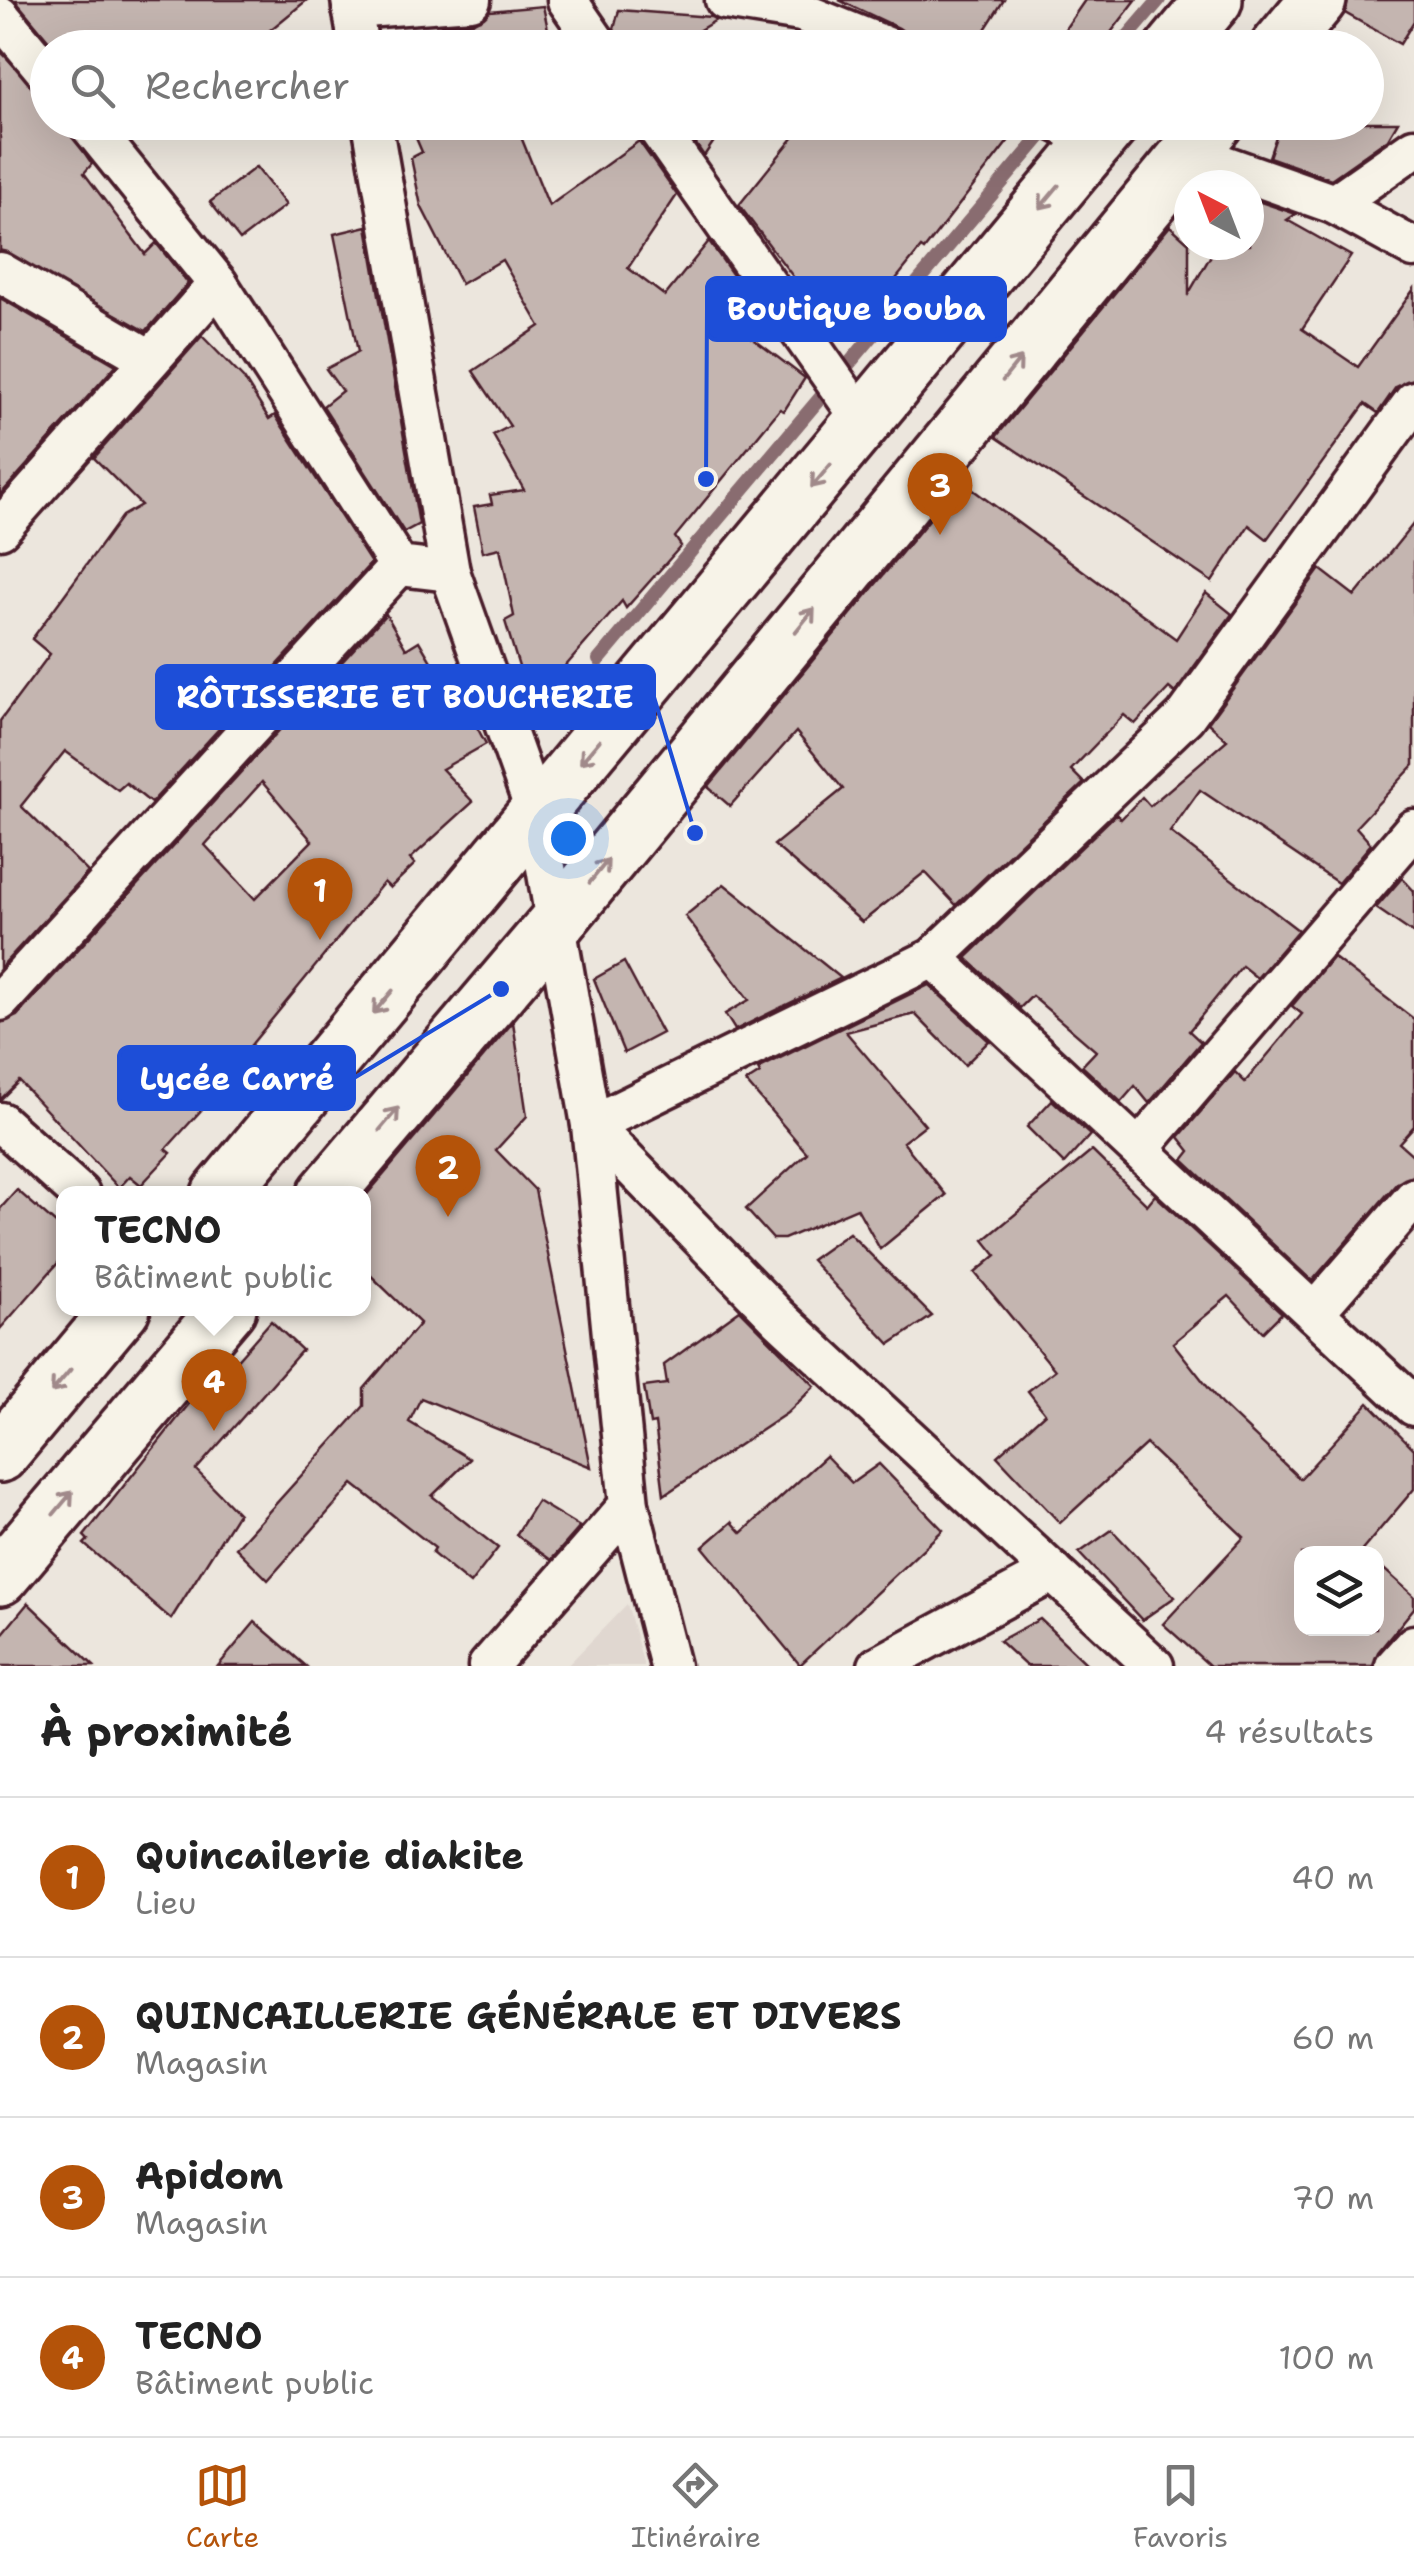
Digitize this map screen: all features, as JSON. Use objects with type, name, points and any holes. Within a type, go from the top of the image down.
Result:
[{"type":"main road","points":[[1189,30],[1214,0]]},
{"type":"main road","points":[[1293,30],[1318,0]]},
{"type":"main road","points":[[227,1186],[865,424],[1080,140]]},
{"type":"main road","points":[[333,1186],[556,922],[1201,140]]},
{"type":"main road","points":[[0,1454],[115,1316]]},
{"type":"main road","points":[[0,1577],[221,1316]]},
{"type":"street","points":[[356,30],[352,4],[471,0]]},
{"type":"street","points":[[567,0],[588,30]]},
{"type":"street","points":[[725,0],[802,12],[846,30]]},
{"type":"street","points":[[0,16],[30,52]]},
{"type":"street","points":[[102,140],[218,284],[398,566]]},
{"type":"street","points":[[375,140],[450,572],[536,816],[592,1125],[629,1505],[670,1666]]},
{"type":"street","points":[[666,140],[865,424]]},
{"type":"street","points":[[1207,140],[1414,248]]},
{"type":"street","points":[[1334,204],[1414,148]]},
{"type":"street","points":[[0,272],[148,358]]},
{"type":"street","points":[[0,528],[218,284]]},
{"type":"street","points":[[592,1125],[933,958],[1184,717],[1414,401]]},
{"type":"street","points":[[398,566],[450,572]]},
{"type":"street","points":[[0,1001],[398,566]]},
{"type":"street","points":[[1139,1149],[1414,828]]},
{"type":"street","points":[[933,958],[1414,1406]]},
{"type":"street","points":[[0,1122],[71,1186]]},
{"type":"street","points":[[592,1125],[779,1318],[1154,1666]]},
{"type":"street","points":[[1314,1313],[1414,1198]]},
{"type":"street","points":[[488,1666],[629,1505]]},
{"type":"street","points":[[878,1666],[1052,1572]]},
{"type":"street","points":[[1394,1666],[1414,1645]]},
{"type":"shaded area","points":[[627,1604],[644,1666],[567,1666]]},
{"type":"building","points":[[15,0],[307,0],[270,30],[40,30]]},
{"type":"building","points":[[839,0],[1004,0],[985,30],[899,28]]},
{"type":"building","points":[[1085,0],[1136,0],[1113,30],[1064,30]]},
{"type":"building","points":[[1348,0],[1414,0],[1414,21],[1400,44],[1384,35],[1384,30],[1375,30],[1345,13]]},
{"type":"building","points":[[543,6],[548,30],[442,30],[441,25],[474,22],[490,11]]},
{"type":"building","points":[[619,10],[716,20],[700,30],[614,29]]},
{"type":"building","points":[[0,51],[30,82],[30,140],[76,140],[92,164],[84,173],[145,254],[156,243],[188,283],[146,331],[0,250]]},
{"type":"building","points":[[1384,122],[1398,122],[1388,139],[1331,179],[1269,157],[1275,140],[1384,140]]},
{"type":"building","points":[[417,140],[522,140],[549,206],[639,141],[677,195],[628,268],[665,296],[709,241],[746,294],[719,313],[805,378],[784,411],[780,409],[675,537],[681,546],[626,608],[622,601],[531,706],[505,621],[514,616],[500,548],[483,552],[474,507],[492,504],[490,495],[524,490],[493,435],[510,426],[473,371],[540,326],[502,260],[461,284],[421,206],[411,158],[422,152]]},
{"type":"building","points":[[693,140],[715,140],[704,156]]},
{"type":"building","points":[[791,140],[1009,140],[924,250],[921,248],[868,314],[864,310],[837,335],[739,205]]},
{"type":"building","points":[[256,167],[286,205],[240,240],[210,202]]},
{"type":"building","points":[[1264,203],[1296,214],[1287,220],[1351,256],[1302,329],[1358,367],[1414,289],[1414,379],[1396,387],[1378,413],[1365,404],[1267,539],[1249,525],[1212,582],[996,437],[1170,226],[1174,230],[1174,260],[1189,260],[1189,293],[1208,260],[1264,260]]},
{"type":"building","points":[[367,226],[419,524],[404,532],[323,406],[342,391],[326,369],[358,352],[334,234]]},
{"type":"building","points":[[0,298],[116,365],[0,495]]},
{"type":"building","points":[[202,336],[244,379],[269,419],[275,415],[371,563],[151,803],[126,783],[118,790],[65,751],[21,806],[88,872],[0,968],[0,721],[50,654],[32,639],[122,516],[141,505],[94,458]]},
{"type":"building","points":[[961,481],[1176,639],[1206,593],[1232,614],[1175,693],[1169,688],[1135,724],[1124,715],[1071,770],[1084,783],[956,905],[925,872],[862,922],[774,845],[843,789],[796,732],[730,806],[708,787]]},
{"type":"building","points":[[1414,523],[1414,765],[1356,827],[1371,844],[1338,883],[1200,790],[1170,832],[1298,930],[1257,978],[1242,966],[1189,1031],[1201,1042],[1149,1103],[1135,1086],[1121,1102],[1082,1066],[1096,1051],[1032,996],[1020,1008],[966,958],[1116,814],[1121,819],[1142,797],[1150,806],[1227,740],[1208,723],[1320,569],[1355,596]]},
{"type":"building","points":[[386,614],[406,649],[419,641],[452,697],[459,694],[486,744],[442,769],[473,802],[410,859],[415,864],[390,888],[384,882],[220,1083],[223,1086],[166,1149],[171,1153],[141,1185],[130,1176],[117,1186],[19,1081],[0,1100],[0,1023],[17,1016]],"holes":[[[262,782],[312,841],[255,899],[205,845]]]},
{"type":"building","points":[[1402,878],[1414,891],[1414,934],[1376,908]]},
{"type":"building","points":[[724,884],[841,978],[735,1030],[725,1014],[749,1000],[685,916]]},
{"type":"building","points":[[1333,957],[1414,1019],[1414,1126],[1399,1143],[1414,1156],[1414,1176],[1397,1183],[1312,1281],[1183,1160],[1190,1151],[1179,1137],[1235,1072],[1245,1082],[1302,1014],[1292,1006]]},
{"type":"building","points":[[624,962],[662,1033],[624,1053],[594,979]]},
{"type":"building","points":[[929,985],[989,1041],[965,1065],[915,1014],[846,1032],[925,1125],[903,1142],[946,1195],[880,1249],[857,1208],[784,1239],[773,1239],[746,1209],[807,1153],[746,1082],[760,1073],[758,1069]]},
{"type":"building","points":[[513,1022],[527,1116],[496,1150],[535,1190],[591,1467],[421,1398],[409,1422],[470,1459],[432,1496],[498,1548],[470,1584],[432,1553],[435,1548],[353,1484],[268,1580],[236,1548],[364,1406],[364,1389],[420,1323],[371,1276],[371,1190]]},
{"type":"building","points":[[1052,1100],[1090,1135],[1064,1164],[1027,1127]]},
{"type":"building","points":[[1092,1151],[1147,1205],[1155,1195],[1282,1313],[1263,1332],[1229,1296],[1173,1343],[1221,1404],[1300,1479],[1369,1403],[1414,1449],[1414,1489],[1366,1546],[1294,1546],[1294,1636],[1384,1636],[1384,1569],[1414,1596],[1414,1608],[1378,1652],[1373,1666],[1210,1666],[1163,1624],[1244,1537],[1146,1444],[1060,1523],[997,1456],[1045,1413],[1028,1391],[1055,1370],[975,1273],[996,1255],[984,1240]]},
{"type":"building","points":[[17,1190],[56,1224],[56,1265],[0,1329],[0,1209]]},
{"type":"building","points":[[849,1233],[932,1316],[890,1344],[811,1260]]},
{"type":"building","points":[[740,1310],[815,1386],[787,1413],[664,1495],[655,1423],[650,1424],[644,1387],[667,1384],[664,1365]]},
{"type":"building","points":[[271,1321],[302,1350],[196,1470],[238,1513],[171,1619],[84,1544],[88,1540],[84,1536],[204,1385],[210,1390]]},
{"type":"building","points":[[826,1456],[852,1483],[879,1464],[943,1530],[800,1665],[703,1547],[732,1522],[742,1533]]},
{"type":"building","points":[[537,1501],[580,1527],[551,1560],[516,1535]]},
{"type":"building","points":[[1112,1530],[1175,1597],[1142,1620],[1079,1553]]},
{"type":"building","points":[[28,1603],[94,1666],[0,1666],[0,1637]]},
{"type":"building","points":[[1040,1619],[1089,1666],[1026,1666],[999,1641]]},
{"type":"building","points":[[255,1622],[306,1666],[218,1666]]},
{"type":"waterway","points":[[1133,30],[1159,0]]},
{"type":"waterway","points":[[599,660],[1038,140]]},
{"type":"place","name":"Boutique bouba","points":[[706,479]]},
{"type":"place","name":"Apidom","points":[[940,535]]},
{"type":"place","name":"RÔTISSERIE ET BOUCHERIE","points":[[695,833]]},
{"type":"place","name":"Quincailerie diakite","points":[[320,940]]},
{"type":"place","name":"Lycée Carré","points":[[501,989]]},
{"type":"place","name":"QUINCAILLERIE GÉNÉRALE ET DIVERS","points":[[448,1217]]},
{"type":"place","name":"TECNO","points":[[214,1431]]}]
